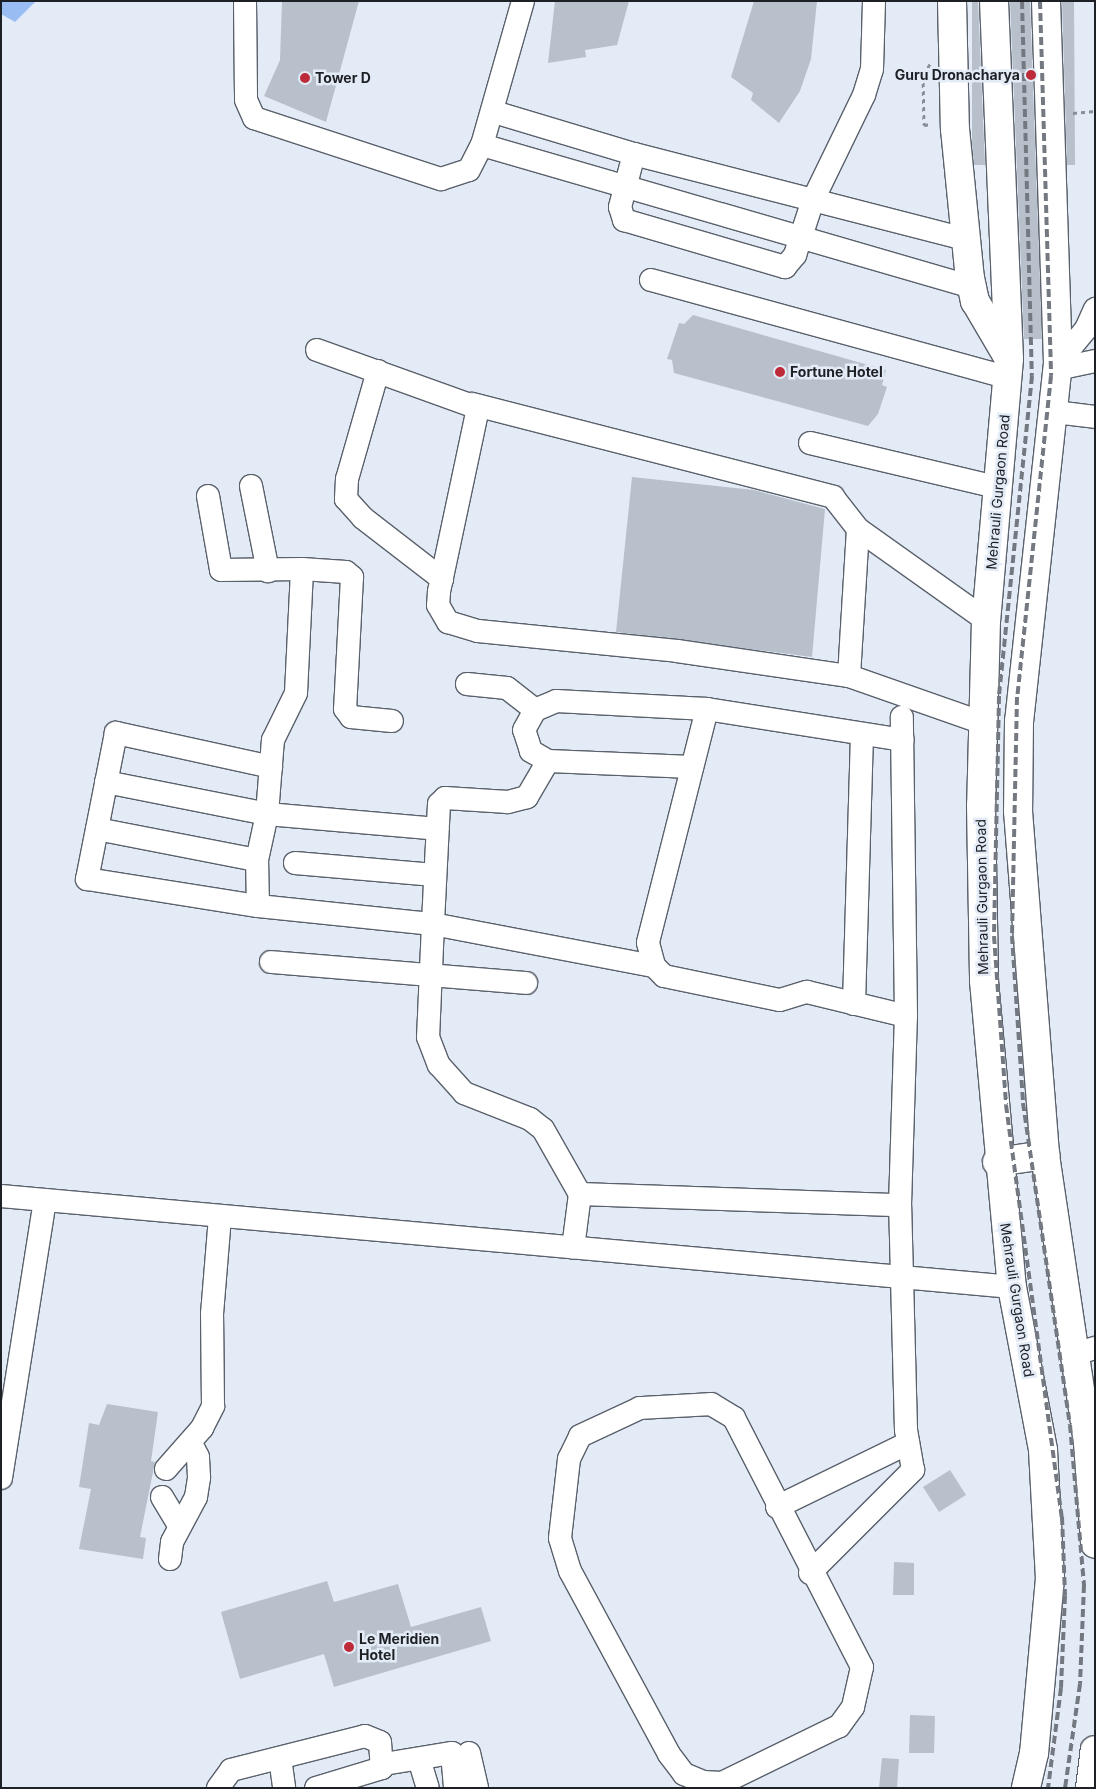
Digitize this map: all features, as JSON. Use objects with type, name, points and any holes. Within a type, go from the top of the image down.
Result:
[{"type":"main road","points":[[952,1],[955,129],[972,287],[975,301],[1009,368]]},
{"type":"main road","name":"Mehrauli Gurgaon Road","points":[[994,1],[1009,368],[1000,488],[986,620],[983,723],[984,981],[997,1162],[1012,1287],[1042,1450],[1050,1578],[1034,1753],[1026,1788]]},
{"type":"main road","points":[[1046,1],[1057,366],[1055,412],[1018,721],[1018,811],[1045,1155],[1084,1351],[1095,1544]]},
{"type":"main road","points":[[997,1162],[1045,1155]]},
{"type":"street","points":[[245,1],[246,100],[254,118],[441,179],[469,170],[482,146],[494,112],[523,1]]},
{"type":"street","points":[[634,154],[620,206],[624,220],[776,267],[791,262],[813,200],[864,95],[872,69],[874,1]]},
{"type":"street","points":[[494,112],[634,154],[966,239]]},
{"type":"street","points":[[482,146],[801,236],[972,287]]},
{"type":"street","points":[[650,280],[1009,368]]},
{"type":"street","points":[[1057,366],[1086,330],[1095,309]]},
{"type":"street","points":[[317,350],[472,404],[833,497],[858,529],[986,620]]},
{"type":"street","points":[[1057,366],[1095,361]]},
{"type":"street","points":[[378,371],[347,478],[346,499],[363,518],[442,578]]},
{"type":"street","points":[[472,404],[479,418],[442,578],[438,605],[441,615],[448,622],[478,631],[677,650],[849,676],[983,723]]},
{"type":"street","points":[[1055,412],[1095,417]]},
{"type":"street","points":[[810,443],[1000,488]]},
{"type":"street","points":[[251,486],[268,571]]},
{"type":"street","points":[[208,496],[221,570],[268,571],[302,569],[346,572],[352,578],[345,709],[351,717],[392,721]]},
{"type":"street","points":[[849,676],[858,529]]},
{"type":"street","points":[[258,906],[257,860],[267,814],[273,740],[296,693],[302,569]]},
{"type":"street","points":[[467,684],[507,688],[535,710]]},
{"type":"street","points":[[692,767],[548,761],[531,751],[525,740],[527,721],[535,710],[556,701],[707,709],[903,740]]},
{"type":"street","points":[[707,709],[648,943],[654,966],[664,976],[780,1000],[806,992],[906,1016]]},
{"type":"street","points":[[810,1573],[913,1470],[908,1443],[904,1274],[900,1205],[906,1016],[902,717]]},
{"type":"street","points":[[270,767],[116,733],[87,879],[258,906],[433,924],[654,966]]},
{"type":"street","points":[[854,1004],[862,735]]},
{"type":"street","points":[[548,761],[527,797],[508,802],[445,798],[439,804],[434,875],[428,1037],[439,1065],[464,1093],[543,1129],[580,1194],[573,1248]]},
{"type":"street","points":[[106,782],[267,814],[437,829]]},
{"type":"street","points":[[97,829],[257,860]]},
{"type":"street","points":[[295,863],[434,875]]},
{"type":"street","points":[[271,962],[526,983]]},
{"type":"street","points":[[580,1194],[900,1205]]},
{"type":"street","points":[[1,1196],[573,1248],[904,1274],[1012,1287]]},
{"type":"street","points":[[1,1478],[44,1200]]},
{"type":"street","points":[[166,1469],[191,1443],[213,1406],[212,1314],[220,1216]]},
{"type":"street","points":[[711,1404],[734,1418],[810,1573],[862,1667],[853,1707],[839,1726],[722,1783],[703,1782],[684,1774],[669,1754],[565,1556],[560,1538],[573,1446],[580,1436],[640,1408],[711,1404]]},
{"type":"street","points":[[170,1559],[179,1526],[196,1497],[199,1477],[198,1457],[191,1443]]},
{"type":"street","points":[[778,1507],[908,1443]]},
{"type":"street","points":[[162,1497],[179,1526]]},
{"type":"street","points":[[218,1788],[231,1770],[370,1736],[380,1742],[384,1764]]},
{"type":"street","points":[[316,1788],[384,1764],[452,1753],[455,1788]]},
{"type":"street","points":[[469,1753],[477,1788]]},
{"type":"street","points":[[280,1758],[284,1788]]},
{"type":"street","points":[[418,1759],[428,1788]]},
{"type":"path","points":[[923,75],[924,125]]},
{"type":"water","points":[[1,1],[36,1],[15,22],[1,14]]},
{"type":"building","name":"Tower D","points":[[282,1],[359,1],[326,122],[264,96],[280,60]]},
{"type":"building","points":[[555,1],[629,1],[617,45],[585,50],[586,57],[548,63]]},
{"type":"building","points":[[754,1],[817,1],[811,59],[800,91],[779,123],[751,100],[753,93],[731,77]]},
{"type":"building","points":[[972,1],[978,1],[985,165],[974,165],[972,145]]},
{"type":"building","points":[[1010,1],[1030,1],[1042,339],[1024,339]]},
{"type":"building","points":[[1062,1],[1074,1],[1075,165],[1067,165]]},
{"type":"building","name":"Fortune Hotel","points":[[693,315],[886,370],[882,385],[887,387],[878,414],[868,426],[674,373],[672,360],[667,359],[679,323],[684,324]]},
{"type":"building","points":[[632,477],[754,490],[825,509],[812,657],[616,632]]},
{"type":"building","points":[[107,1404],[158,1412],[151,1461],[155,1462],[140,1537],[146,1538],[143,1559],[79,1549],[91,1489],[79,1487],[89,1423],[99,1425]]},
{"type":"building","points":[[950,1470],[966,1495],[939,1512],[923,1487]]},
{"type":"building","points":[[894,1562],[914,1563],[914,1595],[893,1595]]},
{"type":"building","points":[[327,1581],[334,1602],[398,1584],[411,1627],[481,1607],[491,1641],[334,1687],[324,1654],[240,1679],[221,1612]]},
{"type":"building","points":[[910,1715],[935,1716],[934,1753],[909,1753]]},
{"type":"building","points":[[882,1758],[899,1759],[897,1788],[879,1788]]},
{"type":"railway","points":[[1022,1],[1032,376],[999,696],[994,936],[1006,1105],[1062,1517],[1065,1596],[1061,1688],[1048,1788]]},
{"type":"railway","points":[[1040,1],[1051,376],[1017,697],[1012,936],[1023,1103],[1070,1425],[1084,1585],[1080,1684],[1065,1788]]},
{"type":"place","name":"Guru Dronacharya","points":[[1031,75]]},
{"type":"place","name":"Tower D","points":[[305,78]]},
{"type":"place","name":"Fortune Hotel","points":[[780,372]]},
{"type":"place","name":"Le Meridien Hotel","points":[[349,1647]]}]
